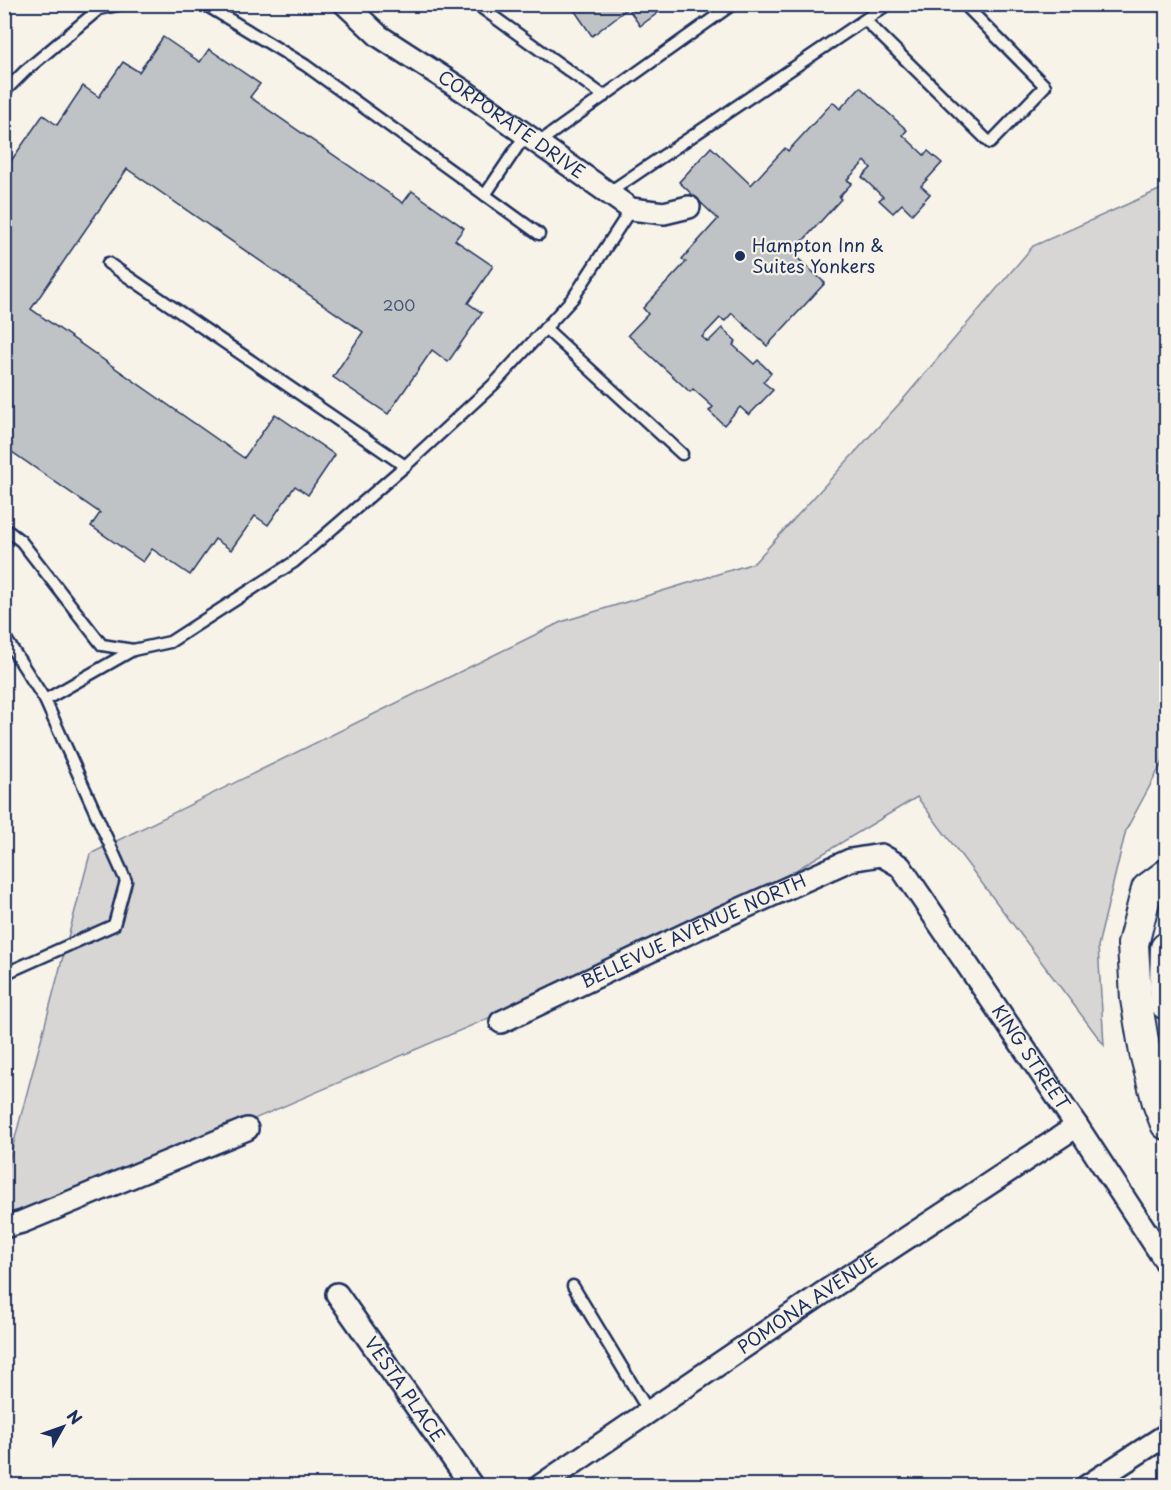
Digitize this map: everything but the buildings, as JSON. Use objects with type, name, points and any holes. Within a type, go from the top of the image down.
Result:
[{"type":"main road","points":[[1167,875],[1147,889],[1133,944],[1136,999],[1145,1053],[1158,1103],[1167,1124]]},
{"type":"main road","points":[[1167,948],[1165,987],[1167,1004]]},
{"type":"street","name":"CORPORATE DRIVE","points":[[345,4],[379,36],[468,93],[631,209],[664,213],[689,207]]},
{"type":"street","name":"BELLEVUE AVENUE NORTH","points":[[501,1022],[703,926],[850,860],[881,855],[888,859]]},
{"type":"street","name":"KING STREET","points":[[888,859],[900,866],[1167,1262]]},
{"type":"street","name":"POMONA AVENUE","points":[[540,1485],[823,1293],[1077,1126]]},
{"type":"street","points":[[4,1227],[22,1222],[248,1129]]},
{"type":"street","name":"VESTA PLACE","points":[[337,1294],[472,1485]]},
{"type":"street","points":[[1087,1485],[1167,1436]]},
{"type":"lane","points":[[4,92],[25,71],[99,9],[122,4]]},
{"type":"lane","points":[[204,4],[305,65],[539,234]]},
{"type":"lane","points":[[476,4],[604,96]]},
{"type":"lane","points":[[485,195],[532,138],[604,96],[733,4]]},
{"type":"lane","points":[[608,193],[888,4]]},
{"type":"lane","points":[[866,20],[990,143],[1045,86],[964,4]]},
{"type":"lane","points":[[45,699],[133,650],[170,642],[294,562],[405,466],[494,384],[573,298],[631,209]]},
{"type":"lane","points":[[108,263],[405,466]]},
{"type":"lane","points":[[545,328],[682,454]]},
{"type":"lane","points":[[4,528],[21,541],[102,645],[133,650]]},
{"type":"lane","points":[[4,636],[45,699],[126,881],[114,925],[4,974]]},
{"type":"lane","points":[[573,1286],[649,1412]]},
{"type":"shaded area","points":[[1166,187],[1166,756],[1126,830],[1098,946],[1104,1045],[917,797],[703,926],[5,1226],[5,1176],[90,854],[561,622],[754,563],[900,403],[1033,246]]},
{"type":"place","name":"Hampton Inn & Suites Yonkers","points":[[740,256]]}]
